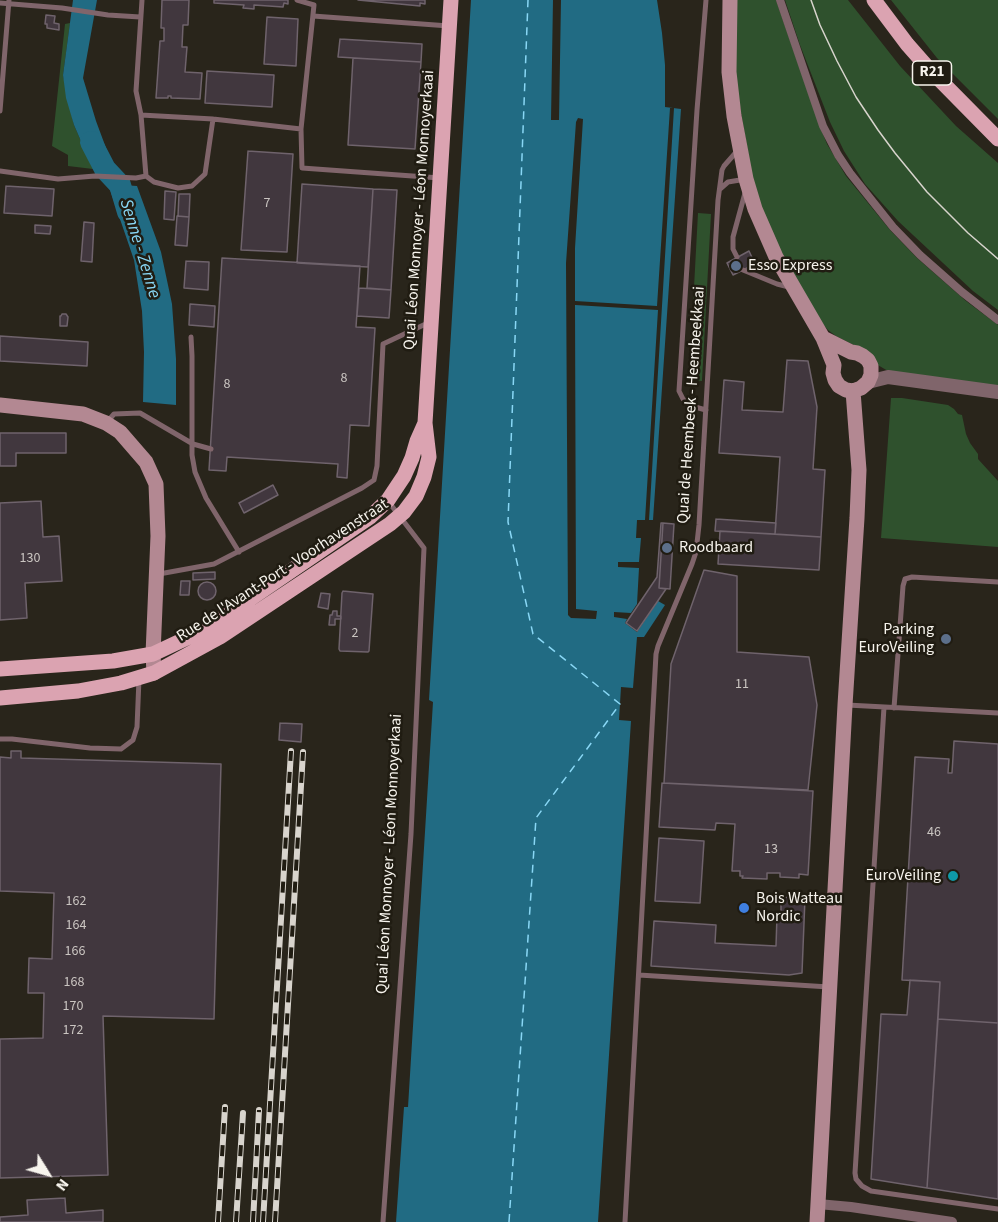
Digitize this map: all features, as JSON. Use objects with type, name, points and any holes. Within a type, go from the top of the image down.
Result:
[{"type":"main road","name":"Quai Léon Monnoyer - Léon Monnoyerkaai","points":[[425,423],[451,0]]},
{"type":"main road","points":[[731,0],[729,72],[739,149],[747,182],[762,227],[776,257],[823,339],[834,365]]},
{"type":"main road","name":"R21","points":[[874,0],[929,69],[998,139]]},
{"type":"main road","points":[[823,339],[857,353],[868,360],[871,375],[868,382],[853,391],[839,386],[833,373],[837,359],[851,352]]},
{"type":"main road","points":[[817,1222],[845,705],[857,533],[859,470],[853,391]]},
{"type":"main road","points":[[0,405],[83,414],[106,423],[120,432],[146,462],[156,484],[158,536],[153,654],[146,675]]},
{"type":"main road","name":"Rue de l'Avant-Port - Voorhavenstraat","points":[[0,669],[113,661],[153,654],[206,629],[370,517],[387,500],[404,476],[425,423]]},
{"type":"main road","name":"Rue de l'Avant-Port - Voorhavenstraat","points":[[0,698],[78,691],[146,675],[220,637],[390,524],[404,512],[416,496],[429,457],[425,423]]},
{"type":"street","points":[[780,0],[824,126],[850,173],[893,227],[920,255],[998,320]]},
{"type":"street","points":[[870,366],[888,377]]},
{"type":"street","points":[[868,382],[888,377],[998,392]]},
{"type":"street","points":[[818,1204],[952,1222]]},
{"type":"lane","points":[[142,0],[136,91],[141,115],[146,176]]},
{"type":"lane","points":[[297,0],[314,5],[301,129],[302,168],[440,178]]},
{"type":"lane","points":[[706,0],[679,391],[683,399],[695,407],[706,410]]},
{"type":"lane","points":[[0,3],[9,2],[140,17]]},
{"type":"lane","points":[[0,111],[9,2]]},
{"type":"lane","points":[[313,16],[450,26]]},
{"type":"lane","points":[[141,115],[213,119],[301,129]]},
{"type":"lane","points":[[0,171],[58,179],[146,176],[154,182],[178,188],[192,186],[205,174],[213,119]]},
{"type":"lane","name":"Quai de Heembeek - Heembeekkaai","points":[[625,1222],[656,654],[696,552],[721,174],[724,166],[739,149]]},
{"type":"lane","points":[[720,189],[728,182],[747,182],[733,237],[733,249],[737,258]]},
{"type":"lane","points":[[743,270],[777,284],[794,288]]},
{"type":"lane","points":[[157,574],[214,564],[374,480],[377,466],[383,344],[431,322]]},
{"type":"lane","points":[[191,337],[192,455],[195,472],[206,498],[239,552]]},
{"type":"lane","points":[[106,423],[114,414],[140,413],[193,444],[211,449]]},
{"type":"lane","name":"Quai Léon Monnoyer - Léon Monnoyerkaai","points":[[383,1222],[411,834],[424,548],[387,500]]},
{"type":"lane","points":[[894,708],[905,579],[908,577],[998,582]]},
{"type":"lane","points":[[0,739],[121,749],[133,741],[138,728],[146,675]]},
{"type":"lane","points":[[845,705],[998,713]]},
{"type":"lane","points":[[884,707],[856,1179],[871,1191],[998,1209]]},
{"type":"lane","points":[[639,975],[829,987]]},
{"type":"green space","points":[[736,0],[776,0],[820,127],[846,176],[890,230],[917,258],[966,301],[998,325],[998,386],[888,371],[876,364],[858,347],[836,336],[819,320],[777,247],[755,192],[736,84]]},
{"type":"green space","points":[[785,0],[848,0],[900,66],[956,126],[998,163],[998,310],[973,291],[898,221],[865,184],[844,151],[830,122]]},
{"type":"green space","points":[[891,0],[998,0],[998,119],[937,58]]},
{"type":"green space","points":[[70,23],[63,75],[74,125],[93,169],[68,166],[68,155],[52,146],[65,24]]},
{"type":"green space","points":[[698,213],[711,214],[702,381],[689,380]]},
{"type":"green space","points":[[891,398],[948,405],[962,415],[966,434],[978,454],[978,459],[998,481],[998,547],[881,538]]},
{"type":"water","points":[[73,0],[97,0],[83,78],[96,121],[109,156],[117,170],[93,169],[74,125],[66,98],[63,75]]},
{"type":"water","points":[[471,0],[657,0],[665,65],[665,107],[681,109],[653,520],[637,520],[636,538],[641,538],[639,562],[618,562],[618,567],[639,568],[637,604],[631,613],[614,612],[614,617],[627,619],[625,623],[637,632],[658,601],[665,605],[644,637],[637,637],[633,688],[621,687],[619,720],[631,721],[598,1222],[396,1222],[404,1107],[408,1107],[433,702],[429,700]]},
{"type":"water","points":[[108,184],[137,186],[161,252],[172,304],[176,359],[176,405],[143,402],[142,311],[134,260]]},
{"type":"pier","points":[[553,0],[561,0],[559,120],[551,120]]},
{"type":"pier","points":[[670,108],[674,108],[649,520],[645,520],[658,310],[575,305],[576,609],[597,611],[596,619],[571,618],[568,615],[566,263],[576,122],[578,118],[583,119],[575,248],[575,301],[657,306]]},
{"type":"building","points":[[162,0],[189,0],[188,25],[183,25],[182,47],[187,47],[185,72],[202,73],[200,99],[171,98],[171,96],[156,98],[160,41],[164,41],[164,28],[161,28]]},
{"type":"building","points":[[214,0],[288,0],[288,4],[284,3],[283,7],[254,5],[254,9],[243,8],[244,5],[214,3]]},
{"type":"building","points":[[358,0],[425,0],[425,4],[420,3],[420,6]]},
{"type":"building","points":[[46,15],[55,16],[54,23],[59,24],[59,30],[47,28]]},
{"type":"building","points":[[267,17],[298,19],[296,66],[264,64]]},
{"type":"building","points":[[340,39],[422,44],[421,62],[338,57]]},
{"type":"building","points":[[353,58],[421,62],[415,149],[348,145]]},
{"type":"building","points":[[207,71],[274,75],[272,107],[205,103]]},
{"type":"building","points":[[248,151],[293,154],[287,252],[241,250]]},
{"type":"building","points":[[302,184],[373,189],[368,267],[297,263]]},
{"type":"building","points":[[6,186],[54,189],[52,216],[4,213]]},
{"type":"building","points":[[373,189],[397,190],[391,290],[367,288]]},
{"type":"building","points":[[165,191],[176,192],[174,220],[164,219]]},
{"type":"building","points":[[179,194],[190,194],[189,217],[178,216]]},
{"type":"building","points":[[177,216],[189,217],[187,246],[175,245]]},
{"type":"building","points":[[84,222],[94,223],[92,262],[81,261]]},
{"type":"building","points":[[35,225],[51,226],[50,234],[35,233]]},
{"type":"building","points":[[749,251],[755,264],[733,275],[727,263]]},
{"type":"building","points":[[222,258],[360,266],[356,327],[375,328],[369,426],[350,425],[347,478],[337,477],[338,464],[227,457],[226,471],[209,470]]},
{"type":"building","points":[[186,261],[209,262],[208,290],[184,288]]},
{"type":"building","points":[[359,288],[391,290],[389,318],[357,316]]},
{"type":"building","points":[[190,304],[215,306],[214,327],[189,325]]},
{"type":"building","points":[[62,314],[68,317],[67,326],[60,326]]},
{"type":"building","points":[[0,336],[88,342],[87,366],[0,361]]},
{"type":"building","points":[[787,360],[808,361],[817,407],[813,469],[825,470],[821,537],[775,534],[780,457],[719,453],[724,380],[744,382],[742,410],[783,412]]},
{"type":"building","points":[[0,433],[66,433],[66,453],[16,453],[16,466],[0,466]]},
{"type":"building","points":[[273,485],[278,495],[244,513],[239,503]]},
{"type":"building","points":[[41,501],[43,537],[59,536],[62,581],[25,583],[27,618],[0,620],[0,503]]},
{"type":"building","points":[[716,519],[776,523],[775,534],[715,531]]},
{"type":"building","points":[[661,523],[663,523],[659,588],[666,589],[637,631],[626,623],[657,577]]},
{"type":"building","points":[[663,523],[674,524],[670,589],[659,588]]},
{"type":"building","points":[[720,531],[821,537],[819,570],[718,564]]},
{"type":"building","points":[[704,570],[737,576],[737,652],[809,657],[817,705],[808,790],[664,783],[671,664]]},
{"type":"building","points":[[215,572],[215,579],[193,580],[193,573]]},
{"type":"building","points":[[181,581],[190,581],[189,595],[180,595]]},
{"type":"building","points":[[207,582],[215,587],[216,591],[211,599],[207,600],[199,595],[198,591],[203,583]]},
{"type":"building","points":[[343,591],[373,594],[368,652],[340,651],[339,649]]},
{"type":"building","points":[[321,593],[330,594],[328,609],[318,607]]},
{"type":"building","points":[[333,611],[337,611],[337,616],[341,616],[341,619],[335,619],[335,625],[329,625],[330,615]]},
{"type":"building","points":[[280,723],[302,724],[301,742],[279,740]]},
{"type":"building","name":"EuroVeiling","points":[[954,741],[998,744],[998,1023],[938,1019],[940,982],[902,980],[915,757],[949,759],[948,773],[952,773]]},
{"type":"building","points":[[11,751],[21,751],[21,758],[221,764],[214,1019],[103,1016],[108,1175],[0,1178],[0,1039],[43,1038],[44,993],[28,993],[29,958],[52,959],[54,893],[0,891],[0,757],[11,758]]},
{"type":"building","points":[[662,783],[813,791],[808,875],[799,874],[799,878],[780,877],[780,873],[767,873],[767,879],[742,878],[740,871],[732,871],[735,824],[716,823],[715,830],[659,827]]},
{"type":"building","points":[[659,838],[704,841],[700,903],[655,901]]},
{"type":"building","points":[[781,897],[805,898],[802,973],[789,975],[651,966],[654,921],[716,925],[715,943],[776,946],[777,916],[781,916]]},
{"type":"building","points":[[910,980],[940,982],[927,1188],[871,1179],[881,1014],[907,1015]]},
{"type":"building","points":[[938,1019],[998,1023],[998,1199],[927,1188]]},
{"type":"building","points":[[65,1198],[66,1213],[103,1210],[103,1222],[0,1222],[0,1217],[28,1215],[27,1200]]},
{"type":"waterway","name":"Senne - Zenne","points":[[91,142],[105,169],[120,185],[128,212]]},
{"type":"ferry route","points":[[509,1222],[536,818],[620,704],[533,634],[508,522],[528,0]]},
{"type":"tram line","points":[[811,0],[837,61],[856,97],[878,130],[927,192],[998,259]]},
{"type":"railway","points":[[263,1222],[291,751]]},
{"type":"railway","points":[[275,1222],[303,752]]},
{"type":"railway","points":[[218,1222],[225,1107]]},
{"type":"railway","points":[[253,1222],[259,1110]]},
{"type":"railway","points":[[236,1222],[243,1113]]},
{"type":"place","name":"Esso Express","points":[[736,266]]},
{"type":"place","name":"Roodbaard","points":[[667,548]]},
{"type":"place","name":"Parking EuroVeiling","points":[[946,639]]},
{"type":"place","name":"EuroVeiling","points":[[953,876]]},
{"type":"place","name":"Bois Watteau Nordic","points":[[744,908]]}]
